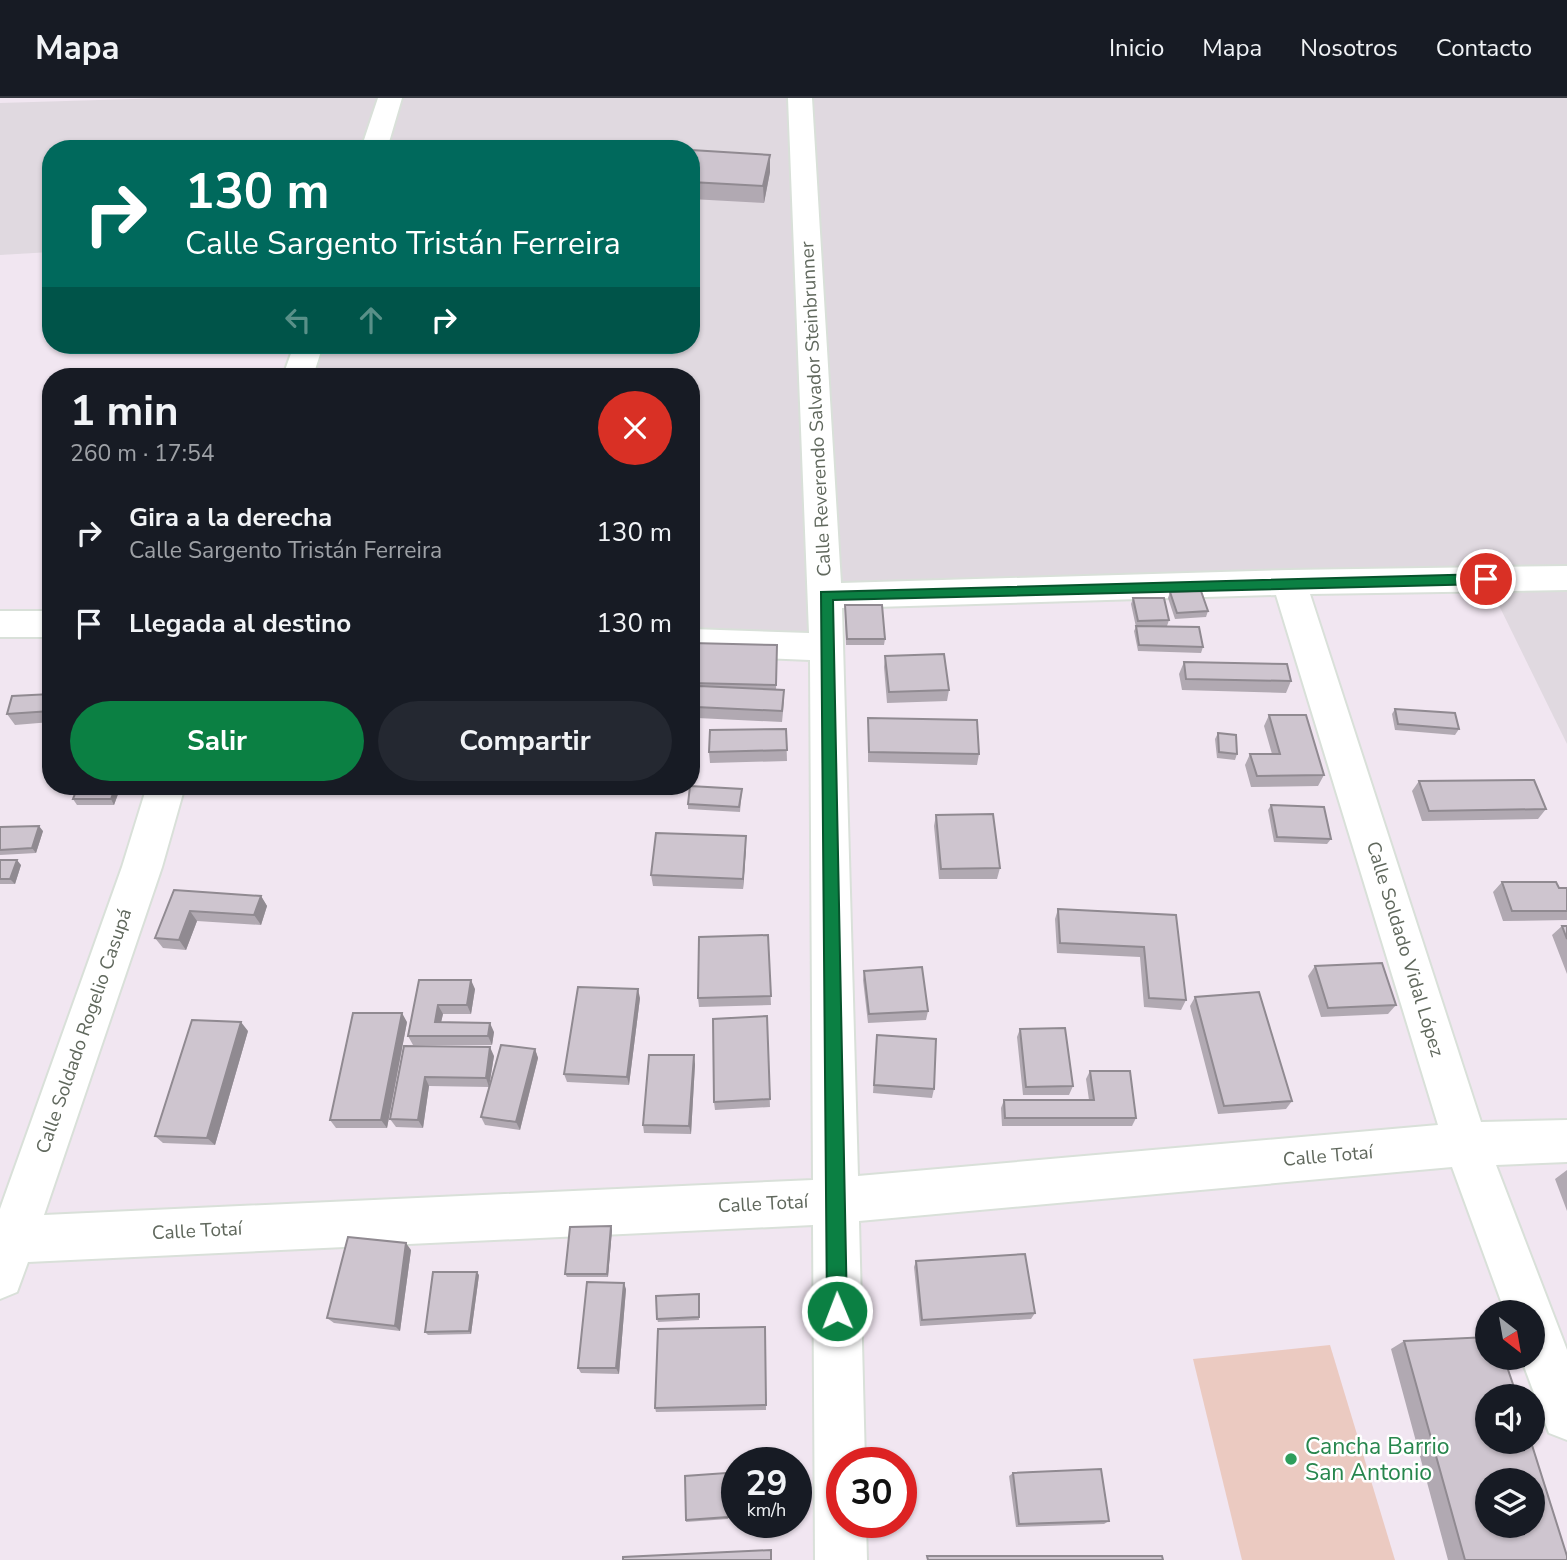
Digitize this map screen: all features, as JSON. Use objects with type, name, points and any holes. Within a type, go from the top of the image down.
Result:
[{"type":"street","points":[[377,140],[390,98]]},
{"type":"street","name":"Calle Reverendo Salvador Steinbrunner","points":[[800,98],[827,647],[841,1560]]},
{"type":"street","points":[[825,596],[1289,582],[1567,578]]},
{"type":"street","name":"Calle Soldado Vidal López","points":[[1289,582],[1466,1144],[1524,1300]]},
{"type":"street","points":[[0,624],[42,624]]},
{"type":"street","points":[[700,642],[827,647]]},
{"type":"street","name":"Calle Soldado Rogelio Casupá","points":[[4,1252],[142,867],[163,795]]},
{"type":"street","name":"Calle Totaí","points":[[4,1252],[835,1201],[1466,1144],[1567,1141]]},
{"type":"street","points":[[1545,1356],[1567,1415]]},
{"type":"shaded area","points":[[165,98],[1567,98],[1567,744],[1486,579],[826,596],[827,647],[700,642],[700,368],[301,368],[305,354],[700,354],[700,140],[42,140],[42,253],[0,255],[0,103]]},
{"type":"shaded area","name":"Cancha Barrio San Antonio","points":[[1330,1345],[1395,1560],[1242,1560],[1193,1359]]},
{"type":"building","points":[[700,151],[770,155],[763,186],[700,182]]},
{"type":"building","points":[[1201,591],[1208,611],[1177,613],[1170,592]]},
{"type":"building","points":[[1133,598],[1164,598],[1169,620],[1138,621]]},
{"type":"building","points":[[845,605],[882,605],[885,639],[847,639]]},
{"type":"building","points":[[1136,626],[1199,627],[1203,647],[1139,645]]},
{"type":"building","points":[[700,643],[777,645],[776,685],[700,683]]},
{"type":"building","points":[[944,654],[949,690],[889,692],[885,656]]},
{"type":"building","points":[[1184,662],[1287,664],[1291,681],[1186,679]]},
{"type":"building","points":[[700,686],[784,690],[782,711],[700,707]]},
{"type":"building","points":[[42,694],[42,712],[7,714],[12,696]]},
{"type":"building","points":[[1395,709],[1455,713],[1459,729],[1398,724]]},
{"type":"building","points":[[1269,715],[1306,715],[1324,775],[1257,776],[1250,754],[1280,754]]},
{"type":"building","points":[[868,718],[977,720],[979,754],[869,752]]},
{"type":"building","points":[[786,729],[787,750],[709,752],[710,730]]},
{"type":"building","points":[[1218,733],[1236,735],[1237,754],[1219,752]]},
{"type":"building","points":[[1534,780],[1546,809],[1429,811],[1419,781]]},
{"type":"building","points":[[700,787],[742,789],[739,807],[688,804],[689,795],[700,795]]},
{"type":"building","points":[[75,795],[113,795],[111,799],[73,799]]},
{"type":"building","points":[[1271,805],[1324,807],[1331,839],[1277,837]]},
{"type":"building","points":[[993,814],[1000,868],[941,869],[936,815]]},
{"type":"building","points":[[39,826],[32,848],[0,850],[0,827]]},
{"type":"building","points":[[656,833],[746,836],[743,879],[651,875]]},
{"type":"building","points":[[0,860],[17,860],[10,879],[0,879]]},
{"type":"building","points":[[1502,882],[1556,882],[1559,888],[1567,888],[1567,911],[1512,911]]},
{"type":"building","points":[[174,890],[261,896],[254,915],[190,911],[179,940],[155,938]]},
{"type":"building","points":[[1058,909],[1176,915],[1186,1000],[1149,998],[1144,947],[1060,943]]},
{"type":"building","points":[[1562,926],[1567,926],[1567,939]]},
{"type":"building","points":[[768,935],[771,996],[698,998],[699,937]]},
{"type":"building","points":[[1382,963],[1396,1005],[1328,1008],[1315,966]]},
{"type":"building","points":[[922,967],[928,1011],[869,1014],[864,971]]},
{"type":"building","points":[[419,980],[471,980],[467,1005],[438,1005],[435,1022],[490,1023],[488,1036],[408,1036]]},
{"type":"building","points":[[578,987],[638,989],[627,1077],[564,1074]]},
{"type":"building","points":[[1259,992],[1292,1101],[1224,1106],[1195,997]]},
{"type":"building","points":[[353,1013],[402,1013],[381,1120],[330,1120]]},
{"type":"building","points":[[767,1016],[770,1099],[714,1102],[713,1019]]},
{"type":"building","points":[[192,1020],[241,1022],[207,1138],[155,1136]]},
{"type":"building","points":[[1065,1028],[1073,1086],[1026,1087],[1020,1029]]},
{"type":"building","points":[[877,1035],[936,1039],[934,1089],[874,1085]]},
{"type":"building","points":[[501,1045],[535,1049],[516,1122],[481,1117]]},
{"type":"building","points":[[404,1046],[490,1047],[486,1078],[425,1077],[418,1120],[390,1119]]},
{"type":"building","points":[[649,1055],[694,1055],[689,1126],[643,1125]]},
{"type":"building","points":[[1090,1071],[1130,1071],[1136,1118],[1005,1118],[1004,1100],[1094,1100]]},
{"type":"building","points":[[611,1226],[607,1274],[565,1274],[570,1227]]},
{"type":"building","points":[[348,1237],[406,1243],[395,1326],[327,1318]]},
{"type":"building","points":[[1025,1254],[1035,1313],[922,1320],[916,1261]]},
{"type":"building","points":[[433,1272],[477,1272],[469,1331],[425,1332]]},
{"type":"building","points":[[587,1282],[624,1283],[616,1368],[578,1368]]},
{"type":"building","points":[[699,1294],[699,1317],[657,1319],[656,1296]]},
{"type":"building","points":[[765,1327],[766,1405],[655,1408],[658,1329]]},
{"type":"building","points":[[1475,1338],[1475,1370],[1508,1370],[1513,1384],[1475,1384],[1475,1454],[1535,1454],[1539,1468],[1475,1468],[1475,1538],[1545,1538],[1545,1486],[1567,1556],[1567,1560],[1465,1560],[1404,1341]]},
{"type":"building","points":[[1101,1469],[1109,1521],[1019,1524],[1013,1473]]},
{"type":"building","points":[[721,1473],[721,1518],[686,1520],[685,1476]]},
{"type":"building","points":[[771,1550],[771,1560],[623,1560],[623,1557]]},
{"type":"building","points":[[927,1556],[1162,1556],[1163,1560],[928,1560]]},
{"type":"place","name":"Cancha Barrio San Antonio","points":[[1291,1459]]},
{"type":"route","points":[[837,1311],[825,596],[1486,579]]}]
